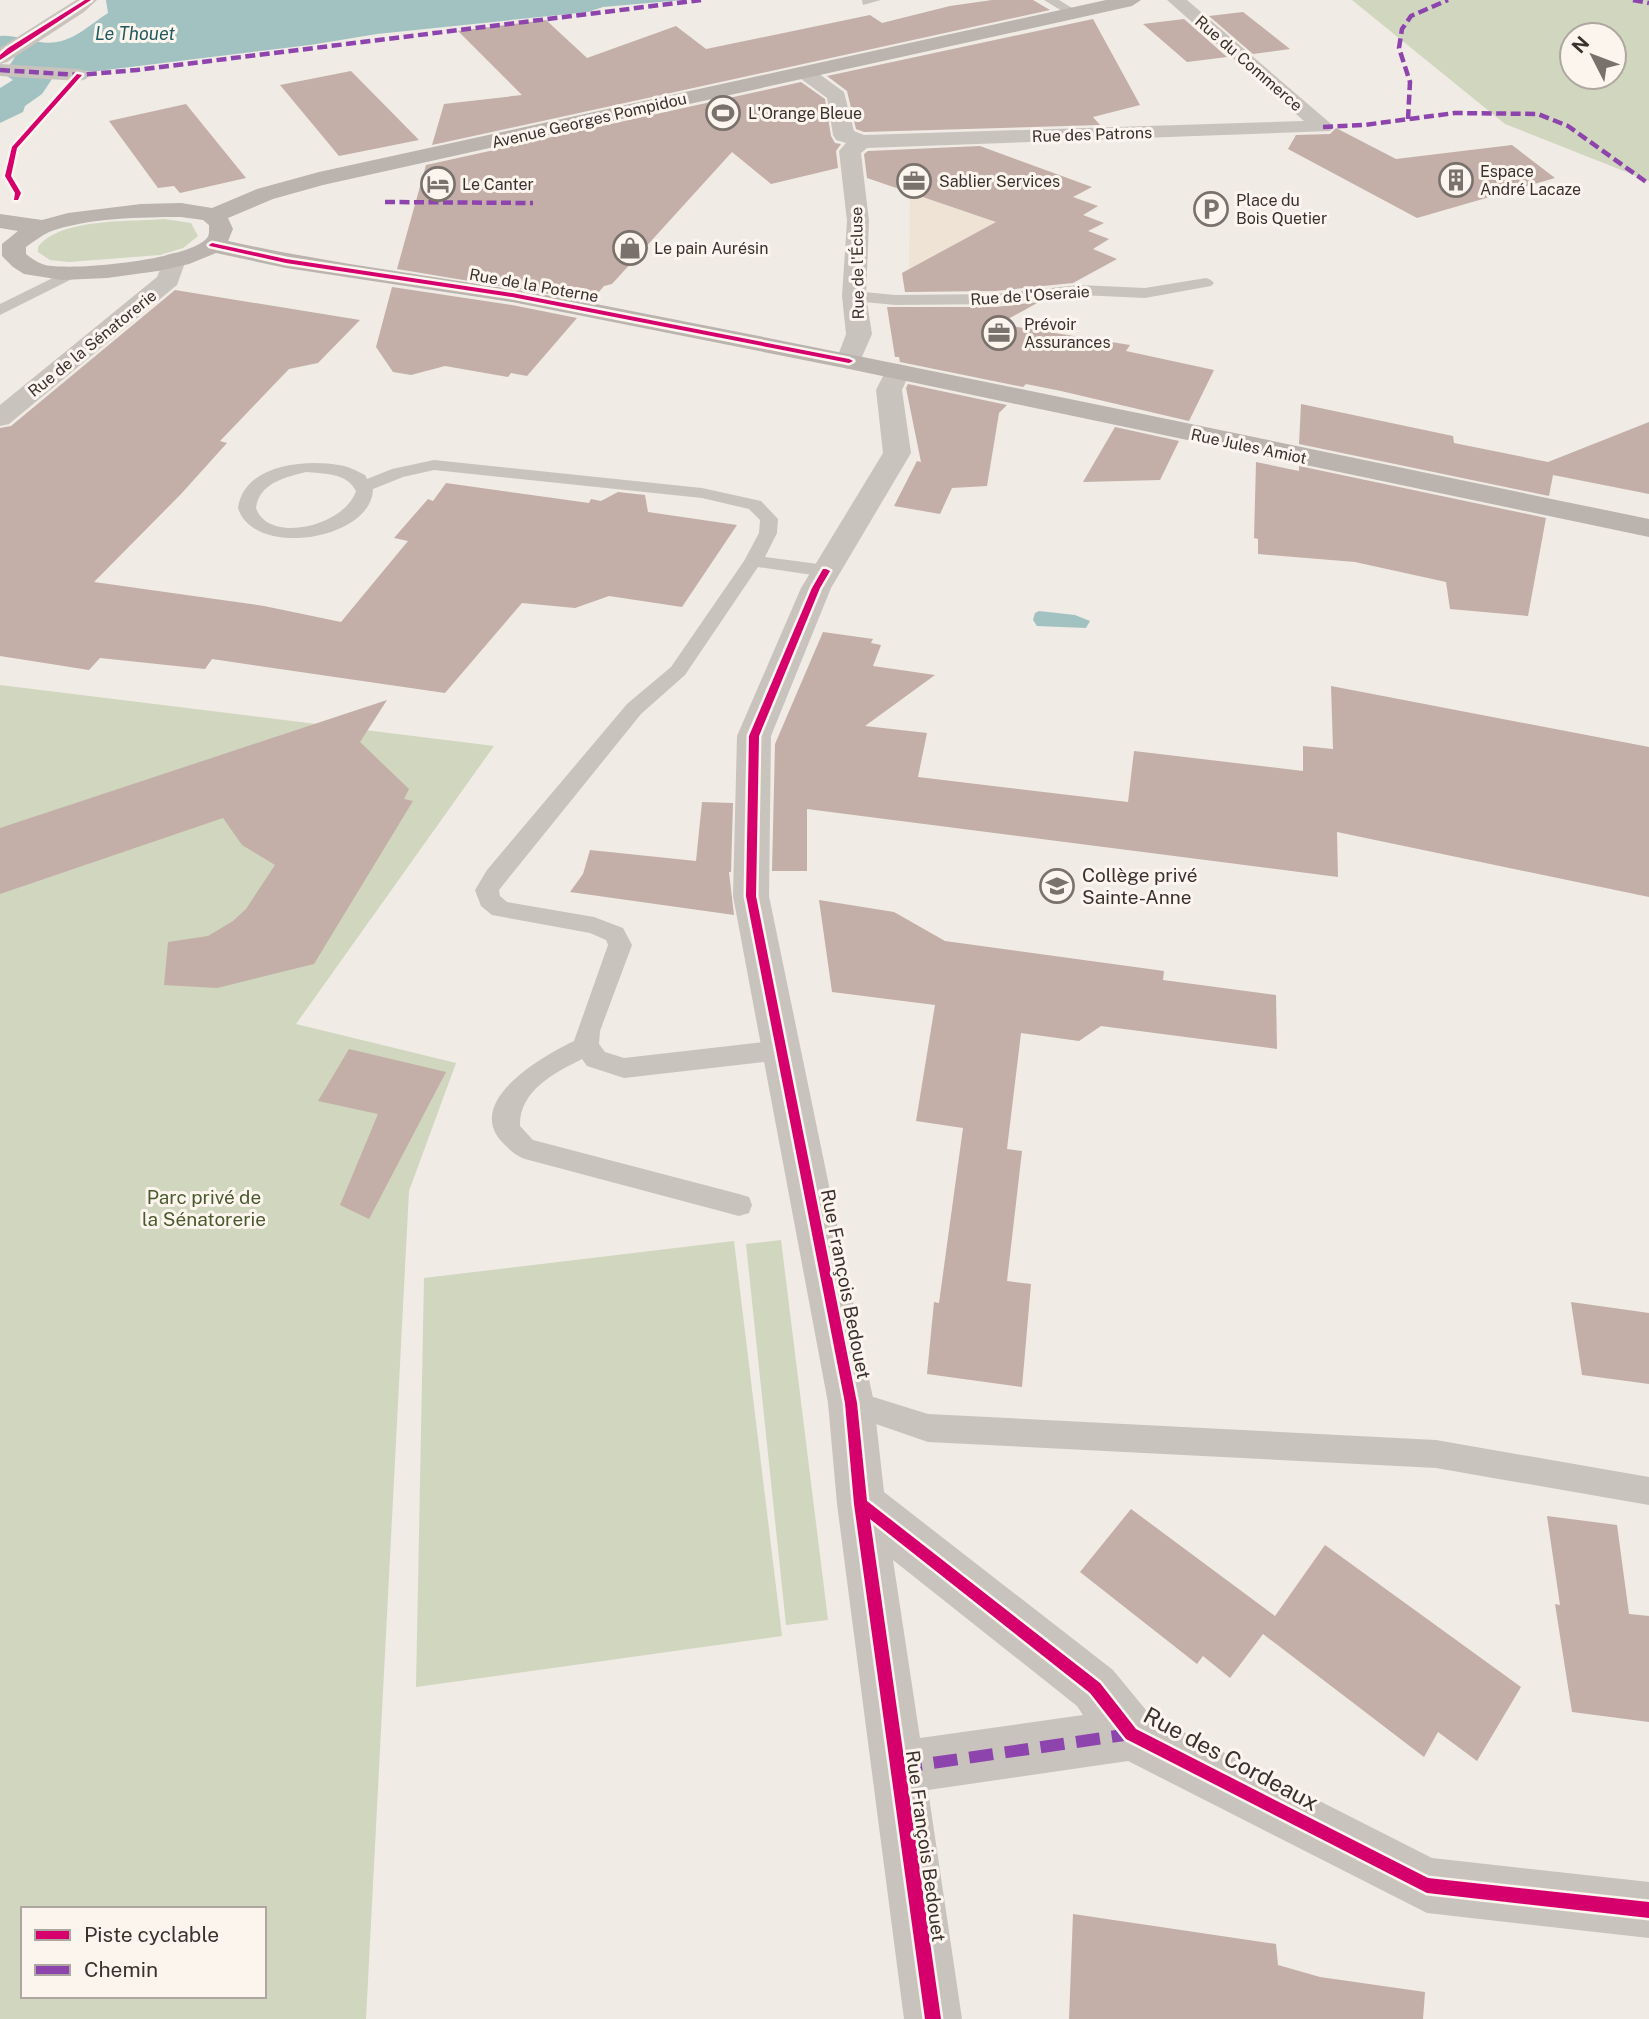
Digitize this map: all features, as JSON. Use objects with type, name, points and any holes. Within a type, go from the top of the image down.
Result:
[{"type":"main road","name":"Avenue Georges Pompidou","points":[[213,216],[265,194],[319,179],[1132,0]]},
{"type":"main road","points":[[187,211],[213,216],[222,228],[220,236],[212,246],[174,260],[73,273],[45,272],[24,266],[13,256],[14,244],[42,227],[65,221],[120,214],[187,211]]},
{"type":"main road","points":[[0,221],[42,227]]},
{"type":"main road","name":"Rue de la Poterne","points":[[212,246],[297,263],[512,295],[849,361]]},
{"type":"main road","name":"Rue Jules Amiot","points":[[849,361],[1649,528]]},
{"type":"street","points":[[0,58],[19,41],[64,18],[88,0]]},
{"type":"street","name":"Rue du Commerce","points":[[1176,0],[1323,127]]},
{"type":"street","points":[[0,70],[79,75]]},
{"type":"street","points":[[804,72],[837,96],[844,135],[862,142]]},
{"type":"street","name":"Rue des Patrons","points":[[862,142],[1323,127]]},
{"type":"street","name":"Rue de l'Écluse","points":[[849,361],[859,334],[854,296],[858,221],[849,151],[862,142]]},
{"type":"street","name":"Rue de la Sénatorerie","points":[[0,418],[168,280],[174,260]]},
{"type":"street","name":"Rue François Bedouet","points":[[897,372],[889,390],[897,453],[816,588],[754,736],[751,896],[851,1403],[861,1504],[933,2019]]},
{"type":"street","name":"Rue des Cordeaux","points":[[861,1504],[1096,1688],[1131,1734],[1427,1885],[1649,1910]]},
{"type":"street","name":"Rue des Cordeaux","points":[[898,1768],[1131,1734]]},
{"type":"lane","points":[[1050,0],[1074,13]]},
{"type":"lane","points":[[0,310],[73,273]]},
{"type":"lane","name":"Rue de l'Oseraie","points":[[854,296],[895,300],[995,299],[1079,290],[1145,293],[1206,283]]},
{"type":"lane","points":[[364,486],[398,473],[434,465],[702,493],[755,505],[769,519],[768,533],[752,561],[678,671],[634,709],[495,876],[487,890],[489,900],[500,909],[594,925],[615,934],[620,944],[618,955],[588,1031],[586,1046],[596,1059],[624,1068],[782,1050]]},
{"type":"lane","points":[[306,467],[343,470],[356,477],[364,486],[365,496],[360,507],[333,525],[314,531],[295,533],[269,528],[250,518],[246,509],[248,498],[256,487],[286,471],[306,467]]},
{"type":"lane","points":[[752,561],[826,571]]},
{"type":"lane","points":[[586,1046],[558,1059],[523,1084],[507,1110],[508,1130],[525,1148],[739,1205]]},
{"type":"lane","points":[[851,1403],[928,1428],[1436,1454],[1649,1491]]},
{"type":"green space","points":[[1352,0],[1649,0],[1649,181],[1505,124]]},
{"type":"green space","points":[[164,219],[191,223],[198,236],[183,248],[160,255],[69,262],[50,260],[38,252],[38,247],[48,238],[78,226]]},
{"type":"green space","name":"Parc privé de la Sénatorerie","points":[[0,685],[494,746],[296,1024],[456,1063],[409,1191],[366,2019],[0,2019]]},
{"type":"green space","points":[[781,1240],[828,1620],[786,1625],[746,1244]]},
{"type":"green space","points":[[734,1241],[782,1636],[416,1687],[424,1278]]},
{"type":"shaded area","points":[[910,189],[1029,219],[909,269]]},
{"type":"water","name":"Le Thouet","points":[[106,0],[683,0],[377,34],[98,71],[68,72],[52,79],[42,94],[25,106],[23,112],[0,123],[0,88],[13,80],[4,74],[15,57],[0,56],[0,36],[49,43],[68,39],[108,13]]},
{"type":"water","points":[[1039,611],[1075,615],[1090,621],[1086,628],[1037,626],[1033,620],[1035,613]]},
{"type":"building","points":[[992,0],[1033,0],[1050,10],[432,145],[444,104],[522,95],[458,31],[546,20],[587,58],[676,26],[706,49],[870,15],[882,23],[950,6]]},
{"type":"building","points":[[1243,12],[1290,49],[1253,54],[1209,16]]},
{"type":"building","points":[[1093,19],[1140,105],[1093,117],[1100,125],[864,132],[856,129],[847,91],[827,76]]},
{"type":"building","points":[[1184,19],[1227,57],[1187,62],[1143,24]]},
{"type":"building","points":[[351,71],[419,140],[339,156],[280,85]]},
{"type":"building","points":[[801,82],[825,99],[831,136],[835,143],[841,144],[836,151],[838,168],[771,184],[732,152],[612,284],[604,286],[591,301],[397,269],[426,165]]},
{"type":"building","points":[[186,104],[246,178],[180,193],[174,186],[158,188],[109,121]]},
{"type":"building","name":"Espace André Lacaze","points":[[1336,128],[1396,159],[1512,145],[1555,178],[1417,218],[1288,149],[1296,135],[1330,134]]},
{"type":"building","points":[[980,146],[1092,187],[1073,197],[1098,206],[1083,215],[1104,223],[1088,231],[1109,239],[1093,249],[1117,259],[1073,283],[995,291],[905,292],[902,273],[996,222],[867,178],[864,154],[868,151]]},
{"type":"building","points":[[392,287],[577,318],[527,376],[511,373],[508,377],[445,366],[411,375],[393,372],[376,347]]},
{"type":"building","points":[[175,290],[360,320],[318,363],[289,369],[220,441],[227,443],[181,494],[94,582],[264,606],[341,622],[408,541],[394,538],[428,499],[433,501],[446,483],[589,503],[591,499],[601,501],[618,492],[645,495],[648,512],[737,525],[682,607],[609,596],[575,608],[522,603],[445,693],[212,659],[205,669],[100,658],[89,670],[0,656],[0,428],[11,426]]},
{"type":"building","points":[[1039,302],[999,324],[1130,345],[1126,351],[1214,370],[1189,421],[1061,391],[1026,384],[1023,387],[900,362],[899,357],[895,357],[887,307],[995,307]]},
{"type":"building","points":[[908,384],[1007,405],[999,413],[987,486],[952,488],[940,514],[894,506],[917,461],[921,462],[906,388]]},
{"type":"building","points":[[1301,404],[1453,436],[1454,443],[1548,462],[1649,422],[1649,494],[1553,475],[1549,496],[1299,444]]},
{"type":"building","points":[[1115,427],[1179,441],[1160,480],[1083,482]]},
{"type":"building","points":[[1256,462],[1299,471],[1299,466],[1546,518],[1528,616],[1450,609],[1446,582],[1355,562],[1258,554],[1258,539],[1254,538]]},
{"type":"building","points":[[823,632],[873,639],[871,643],[881,645],[873,666],[935,675],[865,726],[927,733],[918,777],[1128,802],[1134,751],[1303,771],[1303,746],[1333,749],[1331,686],[1649,747],[1649,897],[1337,832],[1338,877],[807,809],[807,871],[772,871],[775,744]]},
{"type":"building","points":[[387,700],[360,742],[409,789],[404,799],[413,801],[314,964],[217,988],[164,985],[168,942],[208,936],[233,921],[246,909],[275,865],[242,845],[223,818],[0,894],[0,828]]},
{"type":"building","points":[[702,802],[733,803],[729,872],[734,915],[570,892],[583,874],[590,850],[696,861]]},
{"type":"building","points":[[819,900],[894,912],[945,941],[1164,971],[1163,980],[1276,995],[1277,1049],[1101,1026],[1079,1041],[1021,1033],[1007,1149],[1022,1151],[1007,1281],[1031,1284],[1022,1387],[927,1374],[934,1302],[939,1303],[963,1128],[916,1121],[935,1005],[832,992]]},
{"type":"building","points":[[349,1049],[446,1072],[369,1219],[340,1205],[378,1114],[318,1101]]},
{"type":"building","points":[[1571,1302],[1649,1313],[1649,1384],[1582,1375]]},
{"type":"building","points":[[1131,1509],[1275,1616],[1325,1545],[1521,1687],[1477,1761],[1438,1732],[1424,1757],[1263,1634],[1230,1678],[1203,1656],[1197,1664],[1080,1572]]},
{"type":"building","points":[[1547,1516],[1617,1525],[1629,1614],[1649,1616],[1649,1722],[1572,1712],[1555,1604],[1560,1605]]},
{"type":"building","points":[[1073,1914],[1276,1944],[1278,1965],[1320,1977],[1425,1992],[1423,2019],[1069,2019]]},
{"type":"marked path","points":[[0,70],[79,75],[137,70],[701,0]]},
{"type":"marked path","points":[[1408,119],[1410,82],[1399,48],[1402,29],[1411,16],[1448,0]]},
{"type":"marked path","points":[[1633,0],[1649,3]]},
{"type":"marked path","points":[[1323,127],[1364,125],[1455,113],[1538,114],[1568,126],[1649,184]]},
{"type":"marked path","points":[[385,202],[533,203]]},
{"type":"marked path","points":[[898,1768],[1131,1734]]},
{"type":"cycle path","points":[[0,58],[88,0]]},
{"type":"cycle path","points":[[16,199],[18,193],[8,176],[14,148],[79,75]]},
{"type":"cycle path","points":[[212,245],[286,261],[512,295],[849,361]]},
{"type":"cycle path","points":[[826,571],[816,588],[754,736],[751,896],[851,1403],[861,1504],[933,2019]]},
{"type":"cycle path","points":[[861,1504],[1095,1688],[1131,1734],[1427,1885],[1649,1910]]},
{"type":"place","name":"L'Orange Bleue","points":[[723,113]]},
{"type":"place","name":"Espace André Lacaze","points":[[1456,180]]},
{"type":"place","name":"Sablier Services","points":[[914,181]]},
{"type":"place","name":"Le Canter","points":[[438,184]]},
{"type":"place","name":"Place du Bois Quetier","points":[[1211,209]]},
{"type":"place","name":"Le pain Aurésin","points":[[630,248]]},
{"type":"place","name":"Prévoir Assurances","points":[[999,333]]},
{"type":"place","name":"Collège privé Sainte-Anne","points":[[1057,886]]}]
